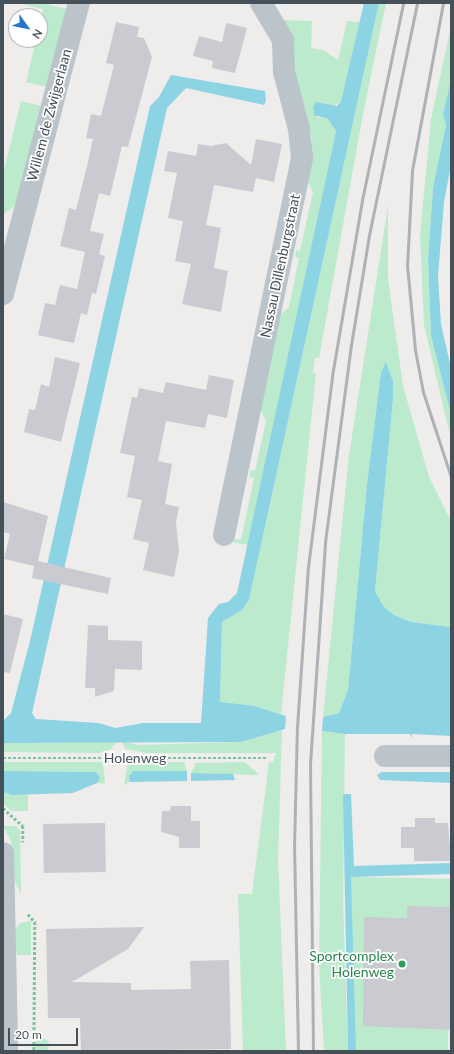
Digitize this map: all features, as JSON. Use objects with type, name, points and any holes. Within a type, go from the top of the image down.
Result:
[{"type":"street","name":"Willem de Zwijgerlaan","points":[[3,294],[11,226],[79,3]]},
{"type":"street","name":"Nassau Dillenburgstraat","points":[[224,535],[302,158],[299,129],[284,72],[283,40],[261,3]]},
{"type":"street","points":[[384,756],[451,756]]},
{"type":"street","points":[[3,853],[8,1051]]},
{"type":"path","name":"Holenweg","points":[[3,758],[267,758]]},
{"type":"green space","points":[[17,3],[42,3],[67,9],[47,87],[26,82],[34,48],[48,48],[48,8],[39,8]]},
{"type":"green space","points":[[379,3],[386,3],[363,114],[319,358],[315,358],[313,373],[316,373],[281,714],[255,706],[224,705],[220,702],[222,622],[242,610],[249,600]]},
{"type":"green space","points":[[280,20],[312,21],[311,48],[323,50],[338,60],[347,21],[360,22],[341,101],[316,117],[328,119],[336,131],[248,545],[233,542],[234,539],[241,540],[254,478],[249,477],[251,470],[255,471],[266,421],[260,409],[279,316],[289,307],[299,258],[295,257],[296,250],[300,251],[313,192],[307,180],[312,139]]},
{"type":"green space","points":[[451,26],[451,79],[443,114],[446,125],[433,187],[428,259],[431,336],[451,414],[451,439],[424,325],[420,235],[431,119]]},
{"type":"green space","points":[[21,101],[41,106],[17,204],[4,214],[3,174]]},
{"type":"green space","points":[[388,206],[388,279],[403,386],[429,477],[451,521],[451,627],[411,622],[394,615],[384,607],[375,591],[393,399],[393,381],[386,362],[381,372],[367,484],[348,690],[339,713],[323,717],[349,455]]},
{"type":"green space","points":[[282,730],[278,859],[286,1051],[243,1051],[238,894],[252,894],[269,762],[273,762],[276,753],[147,753],[125,749],[122,741],[138,745],[241,742]]},
{"type":"green space","points":[[322,731],[345,734],[343,898],[348,1051],[324,1051],[319,966]]},
{"type":"green space","points":[[116,742],[111,749],[99,753],[3,752],[3,743]]},
{"type":"green space","points":[[3,762],[103,762],[105,784],[97,783],[96,772],[3,771]]},
{"type":"green space","points":[[128,762],[184,762],[187,771],[131,772],[131,781],[124,785]]},
{"type":"green space","points":[[245,762],[259,775],[191,773],[196,763]]},
{"type":"green space","points":[[3,792],[28,795],[28,811],[11,811],[3,803]]},
{"type":"green space","points":[[3,826],[16,826],[20,830],[21,894],[14,879],[11,841]]},
{"type":"green space","name":"Sportcomplex Holenweg","points":[[351,877],[451,879],[448,1051],[348,1051]]},
{"type":"green space","points":[[31,921],[31,955],[17,955],[14,931],[20,923]]},
{"type":"green space","points":[[42,1038],[47,1040],[49,1045],[47,1050],[42,1052],[37,1050],[35,1045],[37,1040]]},
{"type":"water","points":[[364,3],[379,3],[249,600],[242,610],[222,622],[220,702],[255,706],[286,716],[285,729],[241,742],[3,743],[3,721],[11,713],[30,641],[150,106],[159,97],[171,75],[265,91],[266,101],[264,105],[186,88],[167,108],[32,713],[36,719],[98,723],[116,728],[142,723],[201,723],[208,618],[219,604],[228,602],[237,593],[336,131],[328,119],[314,115],[313,107],[316,102],[337,106],[341,101]]},
{"type":"water","points":[[451,79],[451,165],[444,202],[438,276],[441,324],[451,368],[451,414],[431,336],[428,259],[433,187],[446,125],[443,114]]},
{"type":"water","points":[[386,362],[393,381],[393,399],[375,591],[384,607],[394,615],[411,622],[451,627],[451,736],[412,734],[412,738],[410,734],[345,734],[322,731],[323,717],[339,713],[348,690],[367,484],[381,372]]},
{"type":"water","points":[[3,771],[96,772],[100,778],[97,783],[73,793],[12,795],[3,792]]},
{"type":"water","points":[[133,771],[187,771],[187,781],[130,782],[129,776]]},
{"type":"water","points":[[382,772],[451,772],[451,783],[380,780],[377,775]]},
{"type":"water","points":[[191,773],[233,774],[235,780],[191,781]]},
{"type":"water","points":[[343,794],[351,794],[354,866],[451,863],[451,874],[351,877],[356,1051],[348,1051]]},
{"type":"building","points":[[116,22],[139,27],[137,37],[144,38],[152,57],[128,147],[122,146],[110,196],[99,193],[90,231],[104,234],[99,254],[105,256],[96,294],[92,293],[87,315],[81,313],[74,343],[38,335],[45,303],[55,305],[60,285],[77,289],[85,252],[60,246],[69,208],[76,210],[88,162],[93,139],[86,138],[91,114],[101,116],[114,65],[106,63]]},
{"type":"building","points":[[226,23],[247,28],[235,73],[212,68],[213,61],[193,56],[199,36],[222,42]]},
{"type":"building","points":[[256,139],[282,144],[274,182],[256,178],[253,192],[214,185],[206,225],[221,228],[214,268],[228,271],[221,312],[182,304],[191,264],[175,261],[183,221],[168,218],[177,173],[164,171],[168,151],[196,156],[198,144],[211,146],[226,143],[251,165]]},
{"type":"building","points":[[55,357],[80,363],[61,442],[24,432],[29,409],[35,410],[41,384],[49,387]]},
{"type":"building","points":[[209,375],[234,380],[227,418],[208,414],[205,428],[166,421],[158,461],[172,464],[165,504],[179,507],[176,522],[179,551],[174,577],[143,570],[149,543],[133,539],[142,500],[127,497],[135,456],[120,453],[132,397],[137,398],[139,388],[163,393],[166,382],[206,390]]},
{"type":"building","points":[[3,502],[48,516],[38,561],[111,578],[108,594],[32,578],[34,566],[4,559],[10,534],[3,532]]},
{"type":"building","points":[[3,614],[23,619],[10,673],[3,672]]},
{"type":"building","points":[[88,625],[108,626],[108,640],[142,641],[142,670],[115,669],[114,691],[95,697],[95,688],[85,688]]},
{"type":"building","points":[[171,806],[191,806],[191,821],[200,821],[200,848],[179,848],[179,837],[161,832],[162,811],[170,811]]},
{"type":"building","points":[[415,818],[435,818],[435,823],[448,823],[451,861],[414,861],[414,848],[401,848],[401,827],[415,827]]},
{"type":"building","points":[[105,823],[106,872],[44,873],[43,824]]},
{"type":"building","name":"Sportcomplex Holenweg","points":[[407,906],[451,907],[451,1030],[363,1026],[364,917],[407,918]]},
{"type":"building","points":[[144,927],[128,949],[72,982],[131,983],[131,990],[191,989],[190,961],[229,960],[231,1049],[81,1051],[80,1018],[48,1018],[46,929]]},
{"type":"railway","points":[[298,1051],[294,847],[297,727],[308,567],[333,370],[362,200],[403,3]]},
{"type":"railway","points":[[313,1051],[310,764],[325,542],[351,345],[369,235],[417,3]]},
{"type":"railway","points":[[443,3],[412,171],[407,265],[415,350],[423,392],[451,477]]},
{"type":"place","name":"Sportcomplex Holenweg","points":[[402,964]]}]
